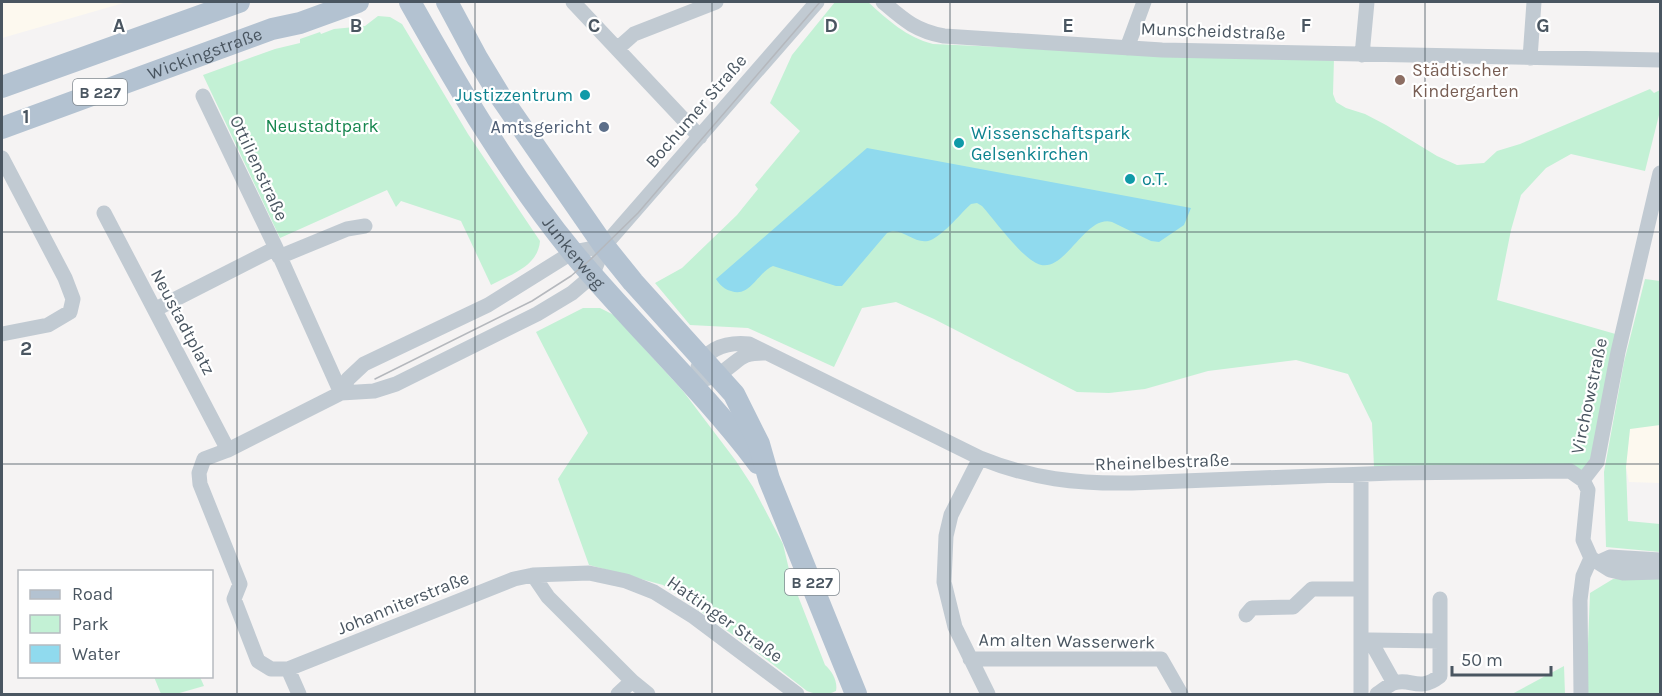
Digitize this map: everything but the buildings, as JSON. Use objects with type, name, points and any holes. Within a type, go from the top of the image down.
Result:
[{"type":"main road","name":"Wickingstraße","points":[[2,87],[239,2]]},
{"type":"main road","name":"Wickingstraße","points":[[272,29],[320,2]]},
{"type":"main road","name":"Wickingstraße","points":[[2,128],[272,29],[300,23],[358,2]]},
{"type":"main road","name":"Junkerweg","points":[[410,2],[492,141],[573,252],[592,276],[734,431],[769,478]]},
{"type":"main road","name":"Junkerweg","points":[[447,2],[500,96],[604,246],[633,282],[734,394],[747,416],[852,692]]},
{"type":"street","points":[[573,2],[700,137]]},
{"type":"street","points":[[618,49],[634,34],[716,2]]},
{"type":"street","name":"Bochumer Straße","points":[[288,669],[271,669],[258,661],[234,599],[240,584],[200,484],[204,459],[228,450],[341,393],[374,390],[396,384],[537,314],[572,293],[592,276],[604,246],[817,2]]},
{"type":"street","name":"Munscheidstraße","points":[[883,2],[911,25],[927,33],[944,36],[1127,48],[1660,60]]},
{"type":"street","points":[[1127,48],[1144,2]]},
{"type":"street","points":[[1362,55],[1367,2]]},
{"type":"street","points":[[1530,58],[1534,2]]},
{"type":"street","name":"Ottilienstraße","points":[[203,96],[278,252],[341,393]]},
{"type":"street","points":[[2,158],[65,278],[73,299],[70,312],[48,326],[2,334]]},
{"type":"street","name":"Virchowstraße","points":[[1595,560],[1583,540],[1588,490],[1583,480],[1597,462],[1618,352],[1660,173]]},
{"type":"street","name":"Neustadtplatz","points":[[104,213],[228,450]]},
{"type":"street","points":[[156,309],[278,252],[347,229],[366,226]]},
{"type":"street","name":"Bochumer Straße","points":[[341,393],[348,378],[363,364],[488,305],[573,252],[604,246]]},
{"type":"street","name":"Rheinelbestraße","points":[[690,383],[710,367],[716,348],[732,342],[749,344],[980,458],[1035,476],[1091,484],[1570,471],[1583,480]]},
{"type":"street","name":"Rheinelbestraße","points":[[690,383],[710,367],[752,352],[767,353]]},
{"type":"street","name":"Am alten Wasserwerk","points":[[980,458],[951,515],[943,559],[944,582],[955,627],[988,694]]},
{"type":"street","points":[[1360,475],[1361,589],[1366,640],[1361,694]]},
{"type":"street","points":[[1581,694],[1582,576],[1595,560],[1610,556],[1660,560]]},
{"type":"street","points":[[1595,560],[1610,570],[1623,573],[1660,572]]},
{"type":"street","name":"Johanniterstraße","points":[[288,669],[514,579],[533,575],[589,573],[626,581]]},
{"type":"street","points":[[533,575],[548,597],[632,681],[648,694]]},
{"type":"street","name":"Hattinger Straße","points":[[626,581],[654,592],[694,617],[798,694]]},
{"type":"street","points":[[1246,615],[1252,608],[1293,607],[1311,589],[1361,589]]},
{"type":"street","points":[[1377,694],[1395,683],[1423,685],[1431,683],[1440,676],[1440,599]]},
{"type":"street","points":[[1366,640],[1440,641]]},
{"type":"street","points":[[1366,640],[1395,683]]},
{"type":"street","name":"Am alten Wasserwerk","points":[[969,659],[1161,659],[1181,694]]},
{"type":"street","points":[[288,669],[298,694]]},
{"type":"street","points":[[618,694],[632,681]]},
{"type":"shaded area","points":[[2,2],[127,2],[2,38]]},
{"type":"shaded area","points":[[1660,425],[1660,483],[1629,482],[1626,467],[1630,428]]},
{"type":"green space","name":"Wissenschaftspark Gelsenkirchen","points":[[835,2],[868,2],[906,32],[933,44],[1334,58],[1333,94],[1336,102],[1365,114],[1437,156],[1457,165],[1484,163],[1497,151],[1520,144],[1650,89],[1654,93],[1660,90],[1660,111],[1645,171],[1571,154],[1546,168],[1521,195],[1511,230],[1497,300],[1619,335],[1600,439],[1584,472],[1374,467],[1372,423],[1348,374],[1296,360],[1208,371],[1145,389],[1109,393],[1077,392],[896,302],[862,308],[834,367],[748,328],[690,325],[655,283],[682,268],[737,215],[758,189],[755,185],[800,131],[770,103],[792,55]]},
{"type":"green space","name":"Neustadtpark","points":[[378,16],[390,17],[402,24],[468,134],[540,241],[538,250],[529,263],[491,285],[461,221],[401,201],[396,207],[387,190],[280,238],[203,75],[275,49],[300,43],[300,39],[320,32],[321,34],[334,29],[365,26]]},
{"type":"green space","points":[[1645,279],[1660,281],[1660,425],[1630,429],[1626,467],[1628,521],[1660,524],[1660,552],[1606,547],[1604,472],[1624,362]]},
{"type":"green space","points":[[583,308],[600,308],[614,315],[683,391],[736,461],[753,487],[783,544],[791,578],[825,665],[834,676],[836,691],[822,694],[807,691],[753,649],[663,585],[589,565],[558,479],[588,433],[536,332]]},
{"type":"green space","points":[[1660,576],[1660,694],[1586,694],[1590,593],[1613,579]]},
{"type":"green space","points":[[1564,666],[1565,694],[1512,694]]},
{"type":"green space","points":[[154,678],[200,678],[204,686],[176,694],[161,694]]},
{"type":"water","points":[[867,148],[1191,208],[1184,225],[1159,242],[1151,241],[1112,222],[1102,222],[1092,227],[1056,262],[1046,265],[1036,263],[1022,253],[977,203],[971,204],[944,231],[928,241],[917,240],[892,231],[887,233],[842,286],[773,266],[743,291],[731,291],[721,285],[716,279]]},
{"type":"tram line","points":[[375,379],[532,301],[571,276],[638,213],[820,2]]},
{"type":"place","name":"Städtischer Kindergarten","points":[[1400,80]]},
{"type":"place","name":"Justizzentrum","points":[[585,95]]},
{"type":"place","name":"Amtsgericht","points":[[604,127]]},
{"type":"place","name":"Wissenschaftspark Gelsenkirchen","points":[[959,143]]},
{"type":"place","name":"o.T.","points":[[1130,179]]}]
